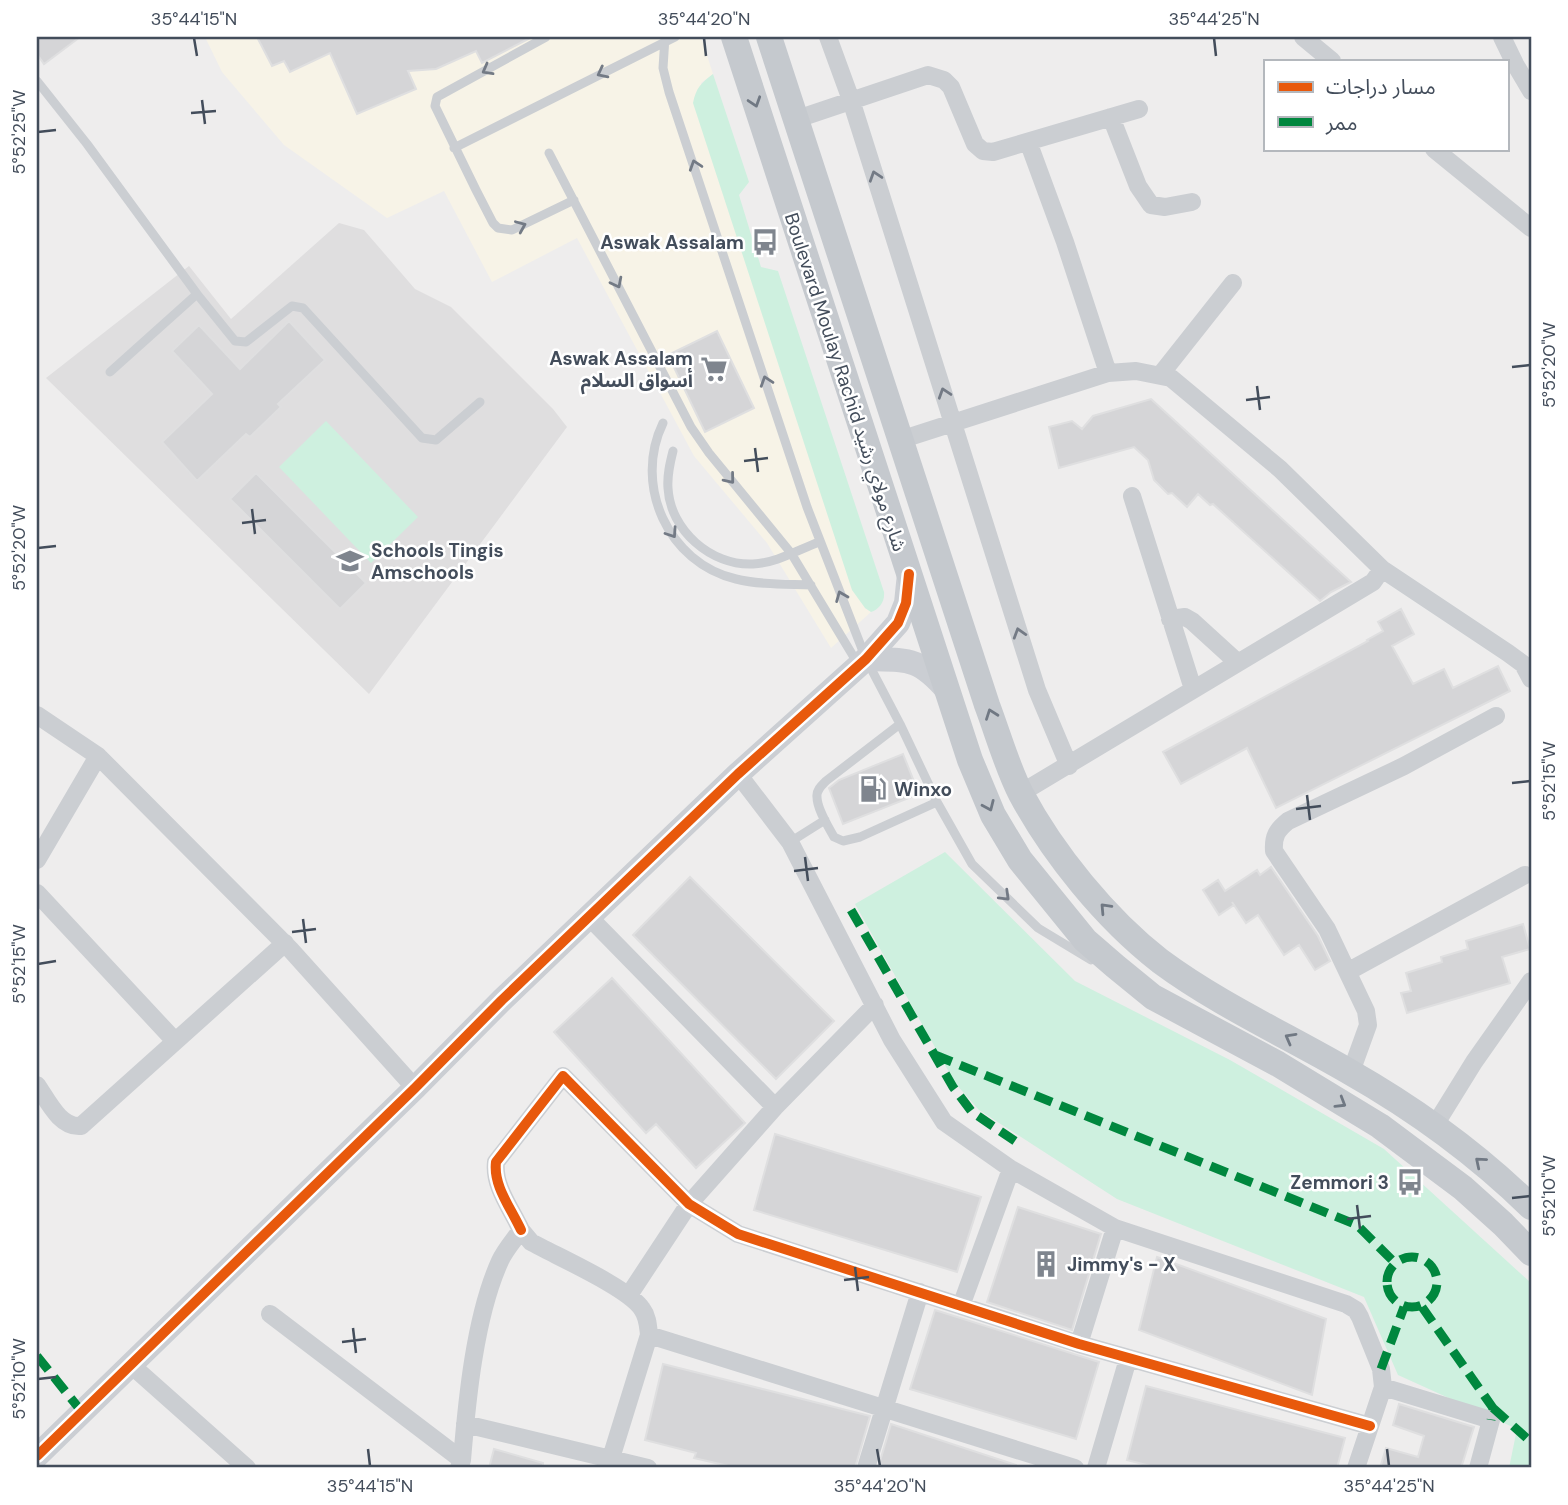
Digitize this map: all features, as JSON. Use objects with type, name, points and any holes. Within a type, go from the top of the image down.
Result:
[{"type":"main road","name":"Boulevard Moulay Rachid شارع مولاي رشيد","points":[[734,37],[970,761],[993,815],[1020,860],[1085,940],[1153,998],[1278,1064],[1380,1126],[1463,1188],[1531,1253]]},
{"type":"main road","name":"Boulevard Moulay Rachid شارع مولاي رشيد","points":[[769,37],[987,705],[1020,793],[1048,837],[1079,880],[1122,926],[1160,961],[1221,999],[1351,1072],[1435,1125],[1530,1204]]},
{"type":"street","points":[[828,37],[851,100],[1037,690],[1069,766]]},
{"type":"street","points":[[1303,37],[1331,60]]},
{"type":"street","points":[[1502,37],[1531,91]]},
{"type":"street","points":[[797,119],[919,77],[936,76],[951,87],[979,149],[993,152],[1028,144],[1139,109]]},
{"type":"street","points":[[1111,117],[1138,186],[1151,205],[1165,207],[1192,202]]},
{"type":"street","points":[[1028,144],[1065,242],[1108,373]]},
{"type":"street","points":[[1435,150],[1531,228]]},
{"type":"street","points":[[1161,374],[1233,283]]},
{"type":"street","points":[[900,440],[1108,373],[1136,371],[1161,374],[1177,382],[1279,469],[1382,569],[1508,653],[1523,664],[1530,675]]},
{"type":"street","points":[[1132,496],[1193,689]]},
{"type":"street","points":[[1020,793],[1373,582],[1382,569]]},
{"type":"street","points":[[37,1456],[502,1000],[738,774],[862,662],[898,623],[906,603],[909,574]]},
{"type":"street","points":[[1170,619],[1185,617],[1192,621],[1237,662]]},
{"type":"street","points":[[862,662],[908,660],[930,670],[947,690]]},
{"type":"street","points":[[37,715],[98,755],[285,943],[415,1088]]},
{"type":"street","points":[[1351,1072],[1368,1025],[1366,1011],[1327,929],[1274,850],[1273,842],[1278,829],[1287,821],[1404,766],[1496,716]]},
{"type":"street","points":[[37,860],[98,755]]},
{"type":"street","points":[[738,774],[790,842],[892,1040],[944,1122],[1011,1169],[1115,1228],[1346,1304],[1356,1310],[1381,1369],[1383,1387],[1356,1468]]},
{"type":"street","points":[[1349,971],[1525,875]]},
{"type":"street","points":[[37,893],[175,1041]]},
{"type":"street","points":[[589,917],[775,1107]]},
{"type":"street","points":[[37,1085],[65,1123],[72,1127],[81,1126],[285,943]]},
{"type":"street","points":[[1435,1125],[1474,1062],[1531,981]]},
{"type":"street","points":[[629,1294],[689,1204],[775,1107],[875,1005]]},
{"type":"street","points":[[611,1458],[649,1335],[643,1309],[629,1294],[531,1242],[521,1230],[495,1174],[496,1162],[563,1076],[689,1204],[738,1234],[1128,1359],[1370,1426]]},
{"type":"street","points":[[961,1306],[1011,1169]]},
{"type":"street","points":[[1079,1344],[1115,1228]]},
{"type":"street","points":[[461,1464],[485,1299],[500,1259],[521,1230]]},
{"type":"street","points":[[866,1468],[920,1292]]},
{"type":"street","points":[[270,1314],[461,1464]]},
{"type":"street","points":[[649,1335],[1074,1468]]},
{"type":"street","points":[[1096,1468],[1128,1359]]},
{"type":"street","points":[[130,1364],[247,1468]]},
{"type":"street","points":[[1383,1387],[1491,1420],[1478,1468]]},
{"type":"street","points":[[465,1424],[648,1468]]},
{"type":"lane","points":[[546,37],[437,97],[435,106],[454,148],[498,228],[512,230],[574,200]]},
{"type":"lane","points":[[454,148],[664,40],[675,37]]},
{"type":"lane","points":[[664,40],[663,68],[669,92],[819,542],[862,662]]},
{"type":"lane","points":[[37,81],[235,341],[246,342],[292,306],[303,307],[422,438],[429,441],[436,440],[480,402]]},
{"type":"lane","points":[[549,153],[700,440],[791,553],[862,662],[901,724],[937,802],[972,864],[1038,928],[1153,998]]},
{"type":"lane","points":[[110,372],[197,294]]},
{"type":"lane","points":[[663,423],[655,440],[651,466],[653,491],[660,516],[673,538],[701,563],[736,579],[811,585]]},
{"type":"lane","points":[[673,451],[668,470],[670,501],[682,528],[696,544],[713,555],[732,562],[752,564],[772,561],[819,542]]},
{"type":"lane","points":[[901,724],[819,789],[817,797],[825,820],[834,837],[843,841],[860,837],[937,802]]},
{"type":"lane","points":[[790,842],[825,820]]},
{"type":"shaded area","name":"Aswak Assalam أسواق السلام","points":[[205,37],[701,37],[713,74],[701,83],[865,608],[871,612],[831,648],[767,543],[694,456],[577,238],[492,282],[444,191],[387,218],[284,145],[222,72]]},
{"type":"shaded area","name":"Schools Tingis Amschools","points":[[339,223],[364,230],[415,289],[451,307],[553,409],[567,427],[369,694],[46,378],[189,266],[231,319]]},
{"type":"green space","points":[[713,74],[749,182],[739,195],[761,267],[778,271],[884,592],[881,605],[871,612],[852,590],[693,103],[700,86]]},
{"type":"green space","points":[[326,421],[418,517],[371,563],[279,467]]},
{"type":"green space","points":[[945,852],[1075,981],[1230,1060],[1384,1149],[1531,1283],[1531,1468],[1509,1468],[1517,1429],[1398,1375],[1364,1297],[1117,1199],[979,1110],[955,1083],[855,904]]},
{"type":"building","points":[[37,37],[80,37],[44,64],[37,54]]},
{"type":"building","points":[[257,37],[532,37],[482,63],[476,51],[436,69],[408,71],[416,89],[357,114],[330,53],[290,72],[284,61],[272,66]]},
{"type":"building","points":[[289,321],[325,360],[278,404],[281,407],[250,437],[246,434],[197,481],[162,442],[212,394],[172,351],[199,325],[240,369]]},
{"type":"building","points":[[717,331],[754,408],[705,432],[668,355]]},
{"type":"building","points":[[1151,399],[1351,582],[1320,601],[1213,504],[1210,505],[1198,494],[1187,507],[1172,493],[1168,494],[1154,480],[1148,460],[1134,447],[1059,468],[1049,427],[1072,421],[1082,429],[1093,416]]},
{"type":"building","points":[[256,473],[366,583],[340,609],[230,499]]},
{"type":"building","points":[[1401,609],[1414,634],[1392,646],[1413,684],[1444,669],[1453,688],[1498,666],[1510,691],[1276,808],[1247,748],[1181,784],[1163,752],[1368,641],[1383,631],[1378,622]]},
{"type":"building","name":"Winxo","points":[[903,754],[919,794],[843,824],[829,788],[839,780]]},
{"type":"building","points":[[1271,867],[1318,936],[1330,961],[1315,970],[1299,945],[1284,955],[1258,915],[1246,923],[1234,905],[1219,915],[1203,890],[1218,880],[1225,891],[1257,870],[1260,875]]},
{"type":"building","points":[[690,877],[834,1021],[776,1079],[633,935]]},
{"type":"building","points":[[1523,924],[1530,949],[1502,957],[1510,983],[1407,1013],[1401,993],[1411,991],[1406,973],[1442,962],[1441,957],[1468,949],[1466,941]]},
{"type":"building","points":[[612,978],[745,1123],[696,1168],[656,1124],[646,1133],[554,1032]]},
{"type":"building","points":[[775,1134],[981,1197],[957,1272],[754,1210]]},
{"type":"building","name":"Jimmy's - X","points":[[1018,1207],[1101,1234],[1072,1330],[987,1302]]},
{"type":"building","points":[[1157,1257],[1326,1319],[1312,1395],[1139,1330]]},
{"type":"building","points":[[935,1310],[1099,1362],[1076,1439],[910,1389]]},
{"type":"building","points":[[663,1364],[870,1416],[855,1468],[737,1468],[694,1458],[696,1453],[645,1440]]},
{"type":"building","points":[[1146,1386],[1345,1438],[1337,1468],[1158,1468],[1127,1460]]},
{"type":"building","points":[[1399,1404],[1474,1427],[1461,1468],[1380,1468],[1386,1448],[1418,1457],[1424,1436],[1393,1425]]},
{"type":"building","points":[[891,1424],[1016,1465],[1016,1468],[878,1468]]},
{"type":"building","points":[[494,1449],[543,1463],[543,1468],[489,1468]]},
{"type":"marked path","points":[[851,910],[953,1087],[972,1112],[1015,1141]]},
{"type":"marked path","points":[[935,1055],[1357,1225],[1395,1263]]},
{"type":"marked path","points":[[1412,1257],[1430,1264],[1437,1282],[1430,1300],[1412,1307],[1394,1300],[1387,1282],[1394,1264],[1412,1257]]},
{"type":"marked path","points":[[1381,1369],[1404,1307]]},
{"type":"marked path","points":[[1422,1307],[1493,1408],[1491,1420]]},
{"type":"marked path","points":[[37,1356],[82,1412]]},
{"type":"marked path","points":[[1493,1408],[1531,1442]]},
{"type":"cycle path","points":[[37,1456],[502,1000],[738,774],[866,659],[898,623],[906,603],[909,574]]},
{"type":"cycle path","points":[[521,1230],[497,1180],[496,1162],[563,1076],[689,1204],[738,1234],[1079,1344],[1370,1426]]},
{"type":"place","name":"Aswak Assalam","points":[[765,242]]},
{"type":"place","name":"Aswak Assalam أسواق السلام","points":[[714,369]]},
{"type":"place","name":"Schools Tingis Amschools","points":[[350,561]]},
{"type":"place","name":"Winxo","points":[[873,789]]},
{"type":"place","name":"Zemmori 3","points":[[1410,1182]]},
{"type":"place","name":"Jimmy's - X","points":[[1046,1264]]}]
